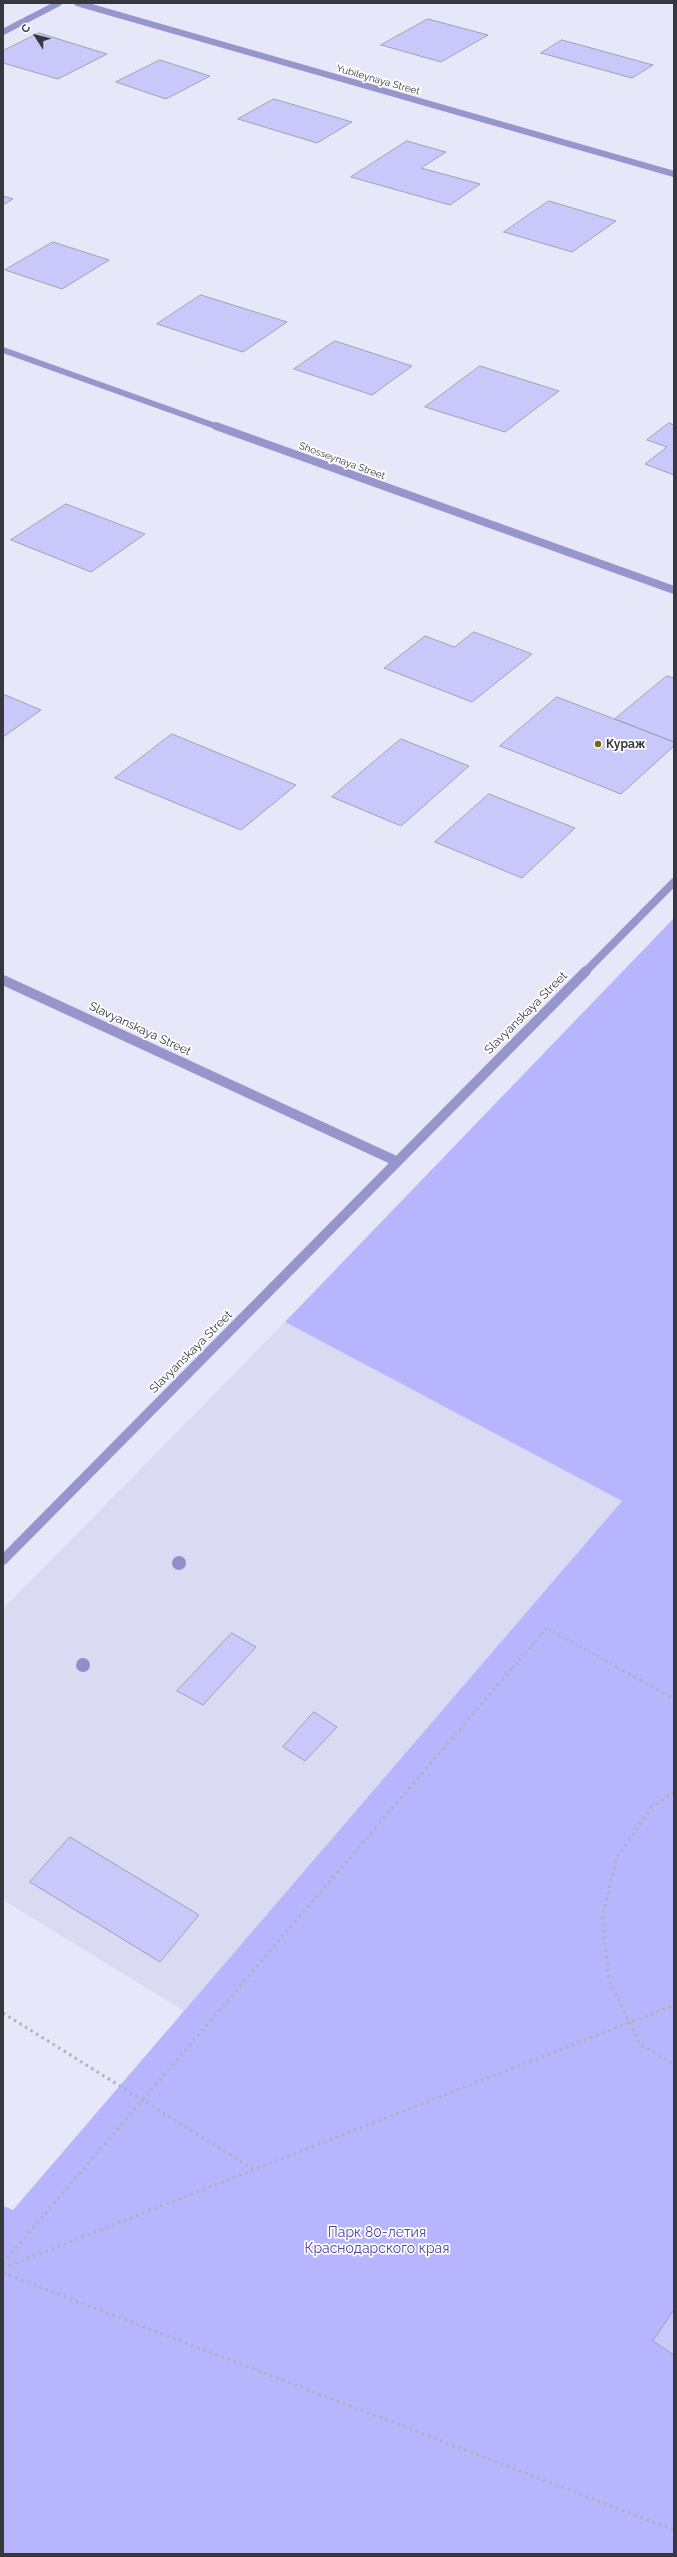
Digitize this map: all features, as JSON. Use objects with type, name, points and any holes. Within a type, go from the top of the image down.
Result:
[{"type":"street","points":[[3,32],[60,3]]},
{"type":"street","name":"Yubileynaya Street","points":[[77,3],[674,174]]},
{"type":"street","name":"Shosseynaya Street","points":[[3,350],[674,590]]},
{"type":"street","name":"Slavyanskaya Street","points":[[3,1560],[674,882]]},
{"type":"street","name":"Slavyanskaya Street","points":[[3,980],[396,1162]]},
{"type":"path","points":[[3,2263],[547,1628],[674,1699]]},
{"type":"path","points":[[674,1792],[652,1807],[617,1857],[602,1917],[609,1980],[629,2023],[640,2044],[674,2065]]},
{"type":"path","points":[[3,2268],[674,2005]]},
{"type":"path","points":[[3,2013],[254,2169]]},
{"type":"path","points":[[3,2273],[674,2530]]},
{"type":"shaded area","points":[[285,1322],[622,1501],[184,2011],[3,1900],[3,1609]]},
{"type":"green space","name":"Парк 80-летия Краснодарского края","points":[[674,918],[674,2554],[3,2554],[3,2206],[13,2210],[622,1501],[285,1322]]},
{"type":"building","points":[[428,19],[488,35],[441,62],[381,45]]},
{"type":"building","points":[[39,33],[107,54],[58,79],[3,63],[3,51]]},
{"type":"building","points":[[562,40],[653,65],[632,78],[541,53]]},
{"type":"building","points":[[160,60],[210,76],[166,99],[116,82]]},
{"type":"building","points":[[274,99],[352,122],[317,143],[238,119]]},
{"type":"building","points":[[407,141],[446,152],[421,168],[480,184],[450,205],[351,177]]},
{"type":"building","points":[[3,196],[13,199],[3,205]]},
{"type":"building","points":[[549,201],[616,221],[572,252],[504,232]]},
{"type":"building","points":[[53,242],[109,260],[62,289],[5,270]]},
{"type":"building","points":[[201,295],[287,322],[243,352],[157,324]]},
{"type":"building","points":[[335,341],[412,366],[372,395],[294,369]]},
{"type":"building","points":[[480,366],[559,391],[505,432],[425,407]]},
{"type":"building","points":[[669,423],[674,425],[674,475],[645,464],[667,447],[647,440]]},
{"type":"building","points":[[66,504],[145,534],[91,572],[11,540]]},
{"type":"building","points":[[474,632],[532,654],[472,702],[384,668],[425,636],[454,647]]},
{"type":"building","points":[[667,676],[674,678],[674,742],[615,719]]},
{"type":"building","points":[[3,694],[41,710],[3,737]]},
{"type":"building","points":[[557,697],[674,742],[674,746],[621,794],[500,746]]},
{"type":"building","points":[[172,734],[296,785],[241,830],[115,778]]},
{"type":"building","points":[[401,739],[469,766],[401,826],[332,797]]},
{"type":"building","points":[[489,794],[575,828],[522,878],[435,842]]},
{"type":"building","points":[[232,1633],[256,1647],[203,1705],[177,1691]]},
{"type":"building","points":[[314,1712],[337,1727],[305,1761],[283,1747]]},
{"type":"building","points":[[70,1837],[199,1915],[160,1962],[30,1882]]},
{"type":"building","points":[[674,2310],[674,2355],[653,2341]]},
{"type":"place","name":"Кураж","points":[[598,744]]}]
